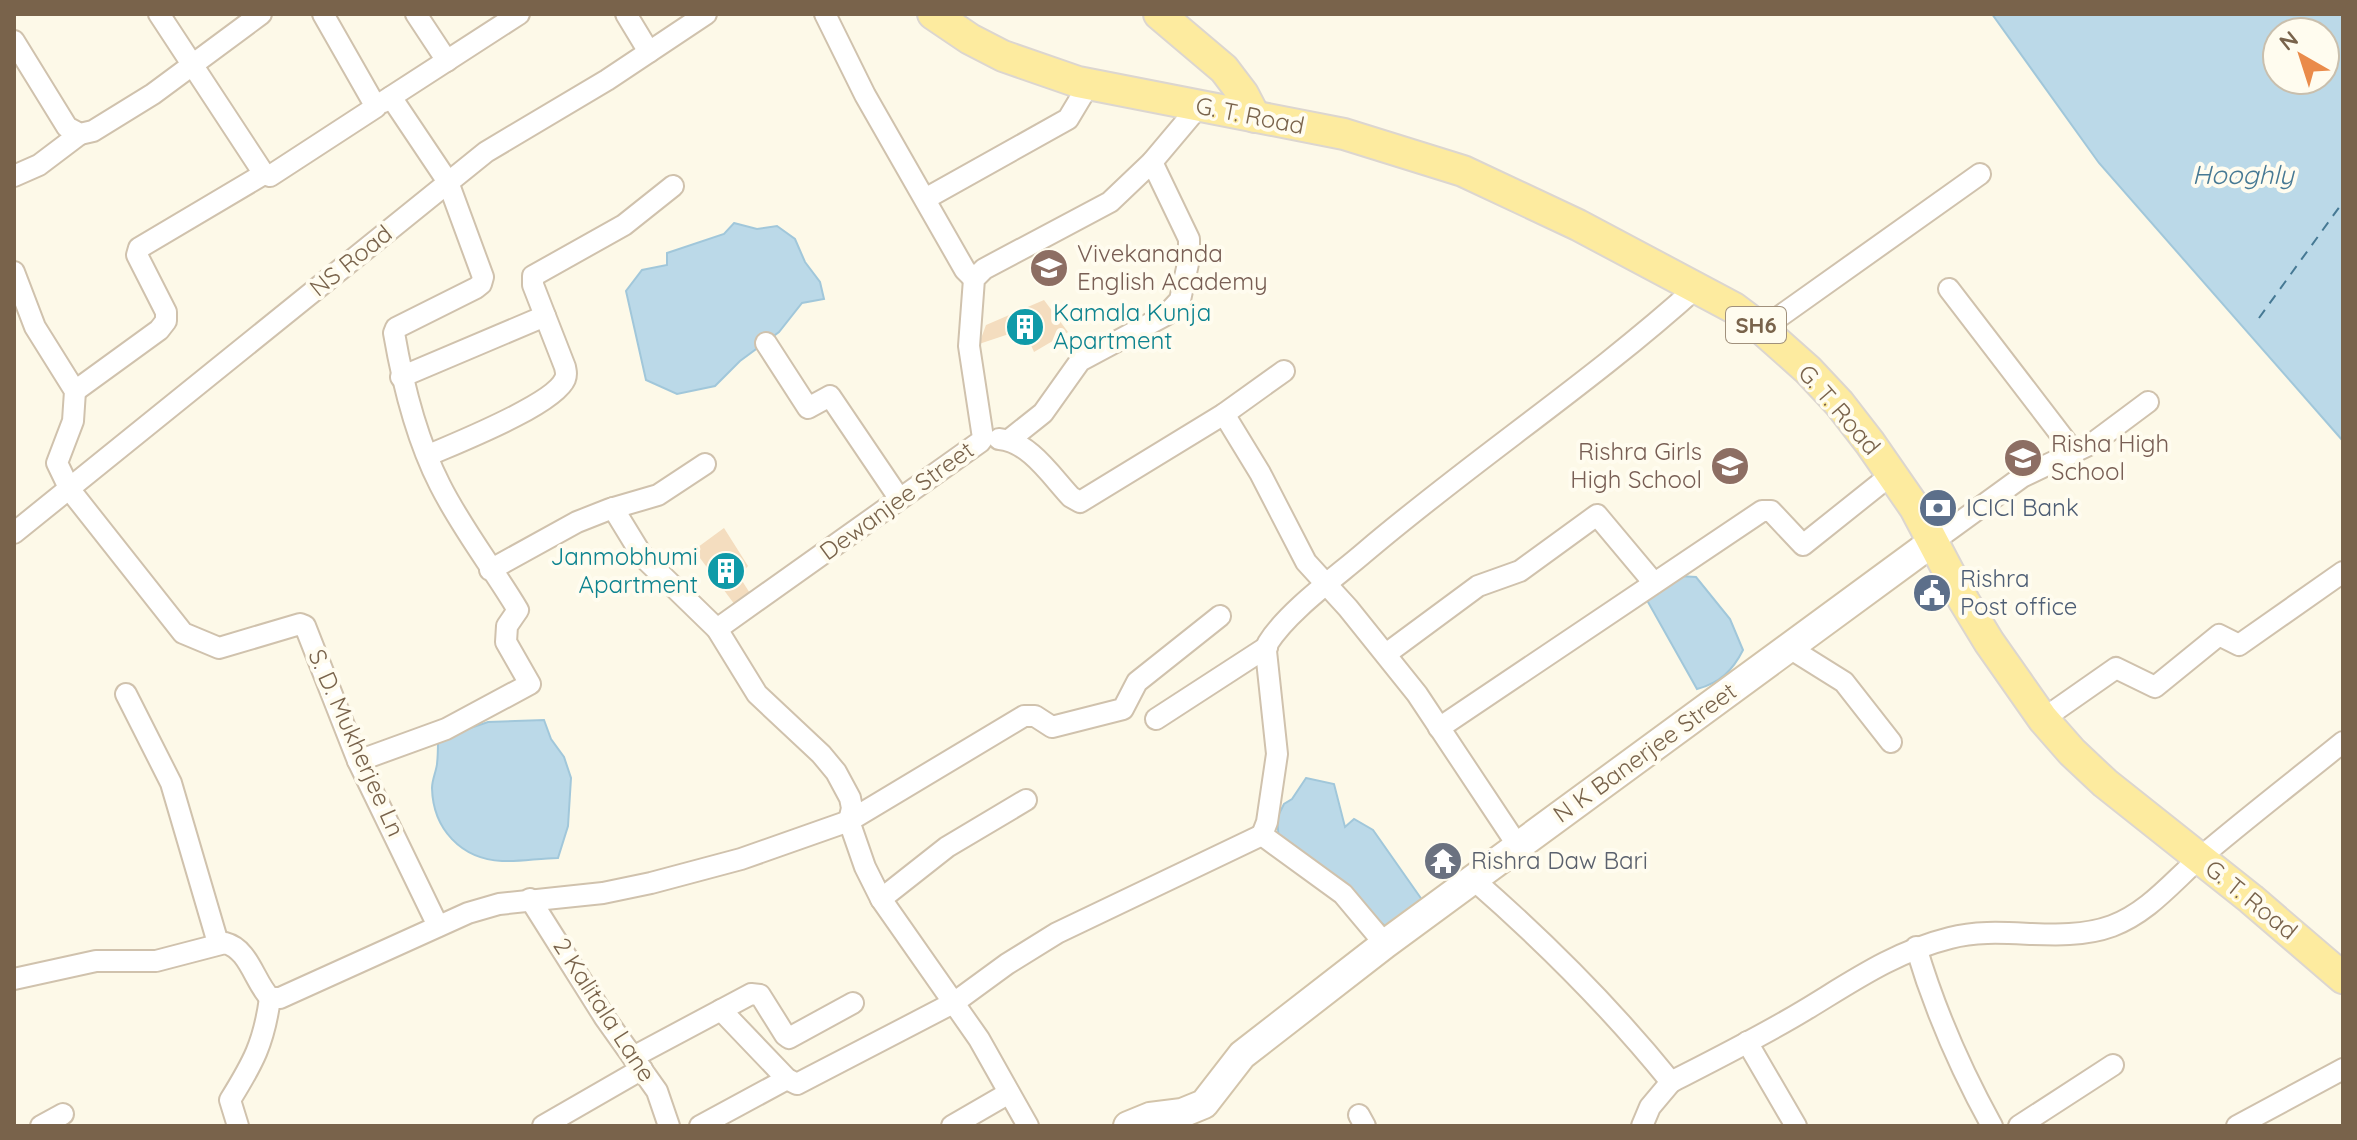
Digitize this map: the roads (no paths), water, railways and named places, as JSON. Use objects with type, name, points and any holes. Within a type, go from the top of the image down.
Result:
[{"type":"main road","name":"G. T. Road","points":[[933,14],[970,39],[1003,56],[1089,84],[1344,134],[1463,171],[1578,225],[1734,308],[1808,370],[1839,403],[1892,474],[1934,541],[1964,601],[2018,686],[2043,719],[2105,783],[2343,978]]},
{"type":"main road","points":[[1159,14],[1224,69],[1255,117]]},
{"type":"street","points":[[159,14],[264,174],[270,176],[519,14]]},
{"type":"street","points":[[14,176],[39,165],[80,134],[93,131],[153,94],[261,14]]},
{"type":"street","points":[[323,14],[384,102],[448,182],[483,281],[476,288],[396,328],[394,333],[401,377],[439,484],[490,570],[518,610],[507,626],[506,642],[529,686],[446,729],[358,761]]},
{"type":"street","points":[[416,14],[447,61]]},
{"type":"street","points":[[626,14],[649,52]]},
{"type":"street","name":"NS Road","points":[[14,533],[497,143],[607,80],[706,14]]},
{"type":"street","points":[[825,14],[865,95],[965,270],[974,279],[984,269],[1110,202],[1152,162],[1200,105]]},
{"type":"street","points":[[14,41],[67,127],[80,134]]},
{"type":"street","points":[[925,199],[1062,124],[1073,115],[1089,84]]},
{"type":"street","points":[[1009,440],[1043,413],[1080,361],[1166,315],[1180,300],[1189,259],[1189,239],[1152,162]]},
{"type":"street","points":[[75,391],[159,330],[166,321],[166,312],[137,255],[139,248],[264,174]]},
{"type":"street","points":[[1762,329],[1980,174]]},
{"type":"street","points":[[429,455],[512,417],[561,385],[566,376],[565,367],[532,281],[533,276],[624,225],[673,186]]},
{"type":"street","points":[[14,272],[35,327],[75,391],[73,421],[57,463],[70,490]]},
{"type":"street","name":"Dewanjee Street","points":[[717,629],[976,446],[983,438],[969,346],[974,279]]},
{"type":"street","points":[[1156,719],[1267,647],[1273,636],[1327,585],[1462,473],[1640,338],[1697,287]]},
{"type":"street","points":[[1949,289],[2074,452]]},
{"type":"street","points":[[401,377],[545,316]]},
{"type":"street","points":[[766,343],[808,408],[830,396],[899,498]]},
{"type":"street","points":[[983,438],[1009,440],[1024,448],[1071,497],[1080,502],[1224,414],[1284,371]]},
{"type":"street","points":[[1934,541],[2022,477],[2093,443],[2148,402]]},
{"type":"street","points":[[1224,414],[1260,473],[1306,562],[1386,654],[1518,846]]},
{"type":"street","points":[[490,570],[563,529],[613,508],[658,495],[705,464]]},
{"type":"street","points":[[1439,728],[1766,509],[1801,544],[1806,544],[1892,474]]},
{"type":"street","name":"S. D. Mukherjee Ln","points":[[70,490],[183,633],[219,648],[300,624],[305,626],[358,761],[438,926]]},
{"type":"street","points":[[613,508],[643,557],[717,629],[752,688],[829,762],[850,798],[852,808],[849,821],[865,867],[881,899],[979,1039],[1028,1126]]},
{"type":"street","points":[[1386,654],[1475,587],[1528,566],[1597,515],[1654,583]]},
{"type":"street","name":"N K Banerjee Street","points":[[1128,1126],[1150,1117],[1187,1119],[1204,1104],[1242,1055],[1385,944],[1934,541]]},
{"type":"street","points":[[2043,719],[2116,668],[2155,687],[2219,635],[2239,645],[2343,572]]},
{"type":"street","points":[[270,998],[280,998],[483,908],[530,899],[603,893],[651,883],[741,859],[849,821],[1024,716],[1035,716],[1052,727],[1123,709],[1137,682],[1220,616]]},
{"type":"street","points":[[721,1010],[787,1079],[801,1083],[955,1002],[1057,933],[1262,835],[1267,822],[1277,754],[1267,647]]},
{"type":"street","points":[[1788,647],[1844,682],[1891,742]]},
{"type":"street","points":[[126,694],[171,783],[218,943]]},
{"type":"street","points":[[1642,1126],[1650,1107],[1671,1082],[1802,1012],[1887,960],[1916,947],[1977,933],[2072,934],[2112,926],[2139,912],[2343,742]]},
{"type":"street","points":[[881,899],[947,847],[1026,800]]},
{"type":"street","points":[[1262,835],[1328,881],[1358,909],[1385,944]]},
{"type":"street","points":[[1474,880],[1550,950],[1671,1082]]},
{"type":"street","name":"2 Kalitala Lane","points":[[530,899],[605,1018],[657,1091],[669,1126]]},
{"type":"street","points":[[14,979],[88,962],[156,961],[218,943],[234,945],[270,998],[267,1026],[257,1056],[230,1100],[238,1126]]},
{"type":"street","points":[[1916,947],[1935,1008],[1957,1061],[1992,1126]]},
{"type":"street","points":[[543,1126],[637,1063],[751,994],[758,994],[789,1038],[853,1003]]},
{"type":"street","points":[[1747,1042],[1796,1126]]},
{"type":"street","points":[[2019,1126],[2113,1065]]},
{"type":"street","points":[[2237,1126],[2343,1069]]},
{"type":"street","points":[[700,1126],[787,1079]]},
{"type":"street","points":[[952,1126],[1009,1093]]},
{"type":"street","points":[[41,1126],[63,1114]]},
{"type":"water","name":"Hooghly","points":[[1992,14],[2343,14],[2343,441],[2099,163]]},
{"type":"water","points":[[734,223],[757,229],[777,226],[795,239],[805,262],[820,282],[824,299],[802,303],[779,332],[740,361],[715,386],[677,394],[646,380],[626,291],[642,270],[667,265],[667,253],[724,234]]},
{"type":"water","points":[[1678,576],[1696,577],[1730,619],[1743,650],[1725,675],[1697,689],[1644,595]]},
{"type":"water","points":[[544,720],[551,739],[564,757],[571,778],[568,826],[558,858],[502,861],[474,855],[452,839],[438,816],[432,785],[438,739],[488,722]]},
{"type":"water","points":[[1306,778],[1334,784],[1345,827],[1354,819],[1373,830],[1425,904],[1394,933],[1279,841],[1277,818],[1284,804],[1292,799]]},
{"type":"place","name":"Vivekananda English Academy","points":[[1049,268]]},
{"type":"place","name":"Kamala Kunja Apartment","points":[[1025,327]]},
{"type":"place","name":"Risha High School","points":[[2023,458]]},
{"type":"place","name":"Rishra Girls High School","points":[[1730,466]]},
{"type":"place","name":"ICICI Bank","points":[[1938,508]]},
{"type":"place","name":"Janmobhumi Apartment","points":[[726,571]]},
{"type":"place","name":"Rishra Post office","points":[[1932,593]]},
{"type":"place","name":"Rishra Daw Bari","points":[[1443,861]]}]
